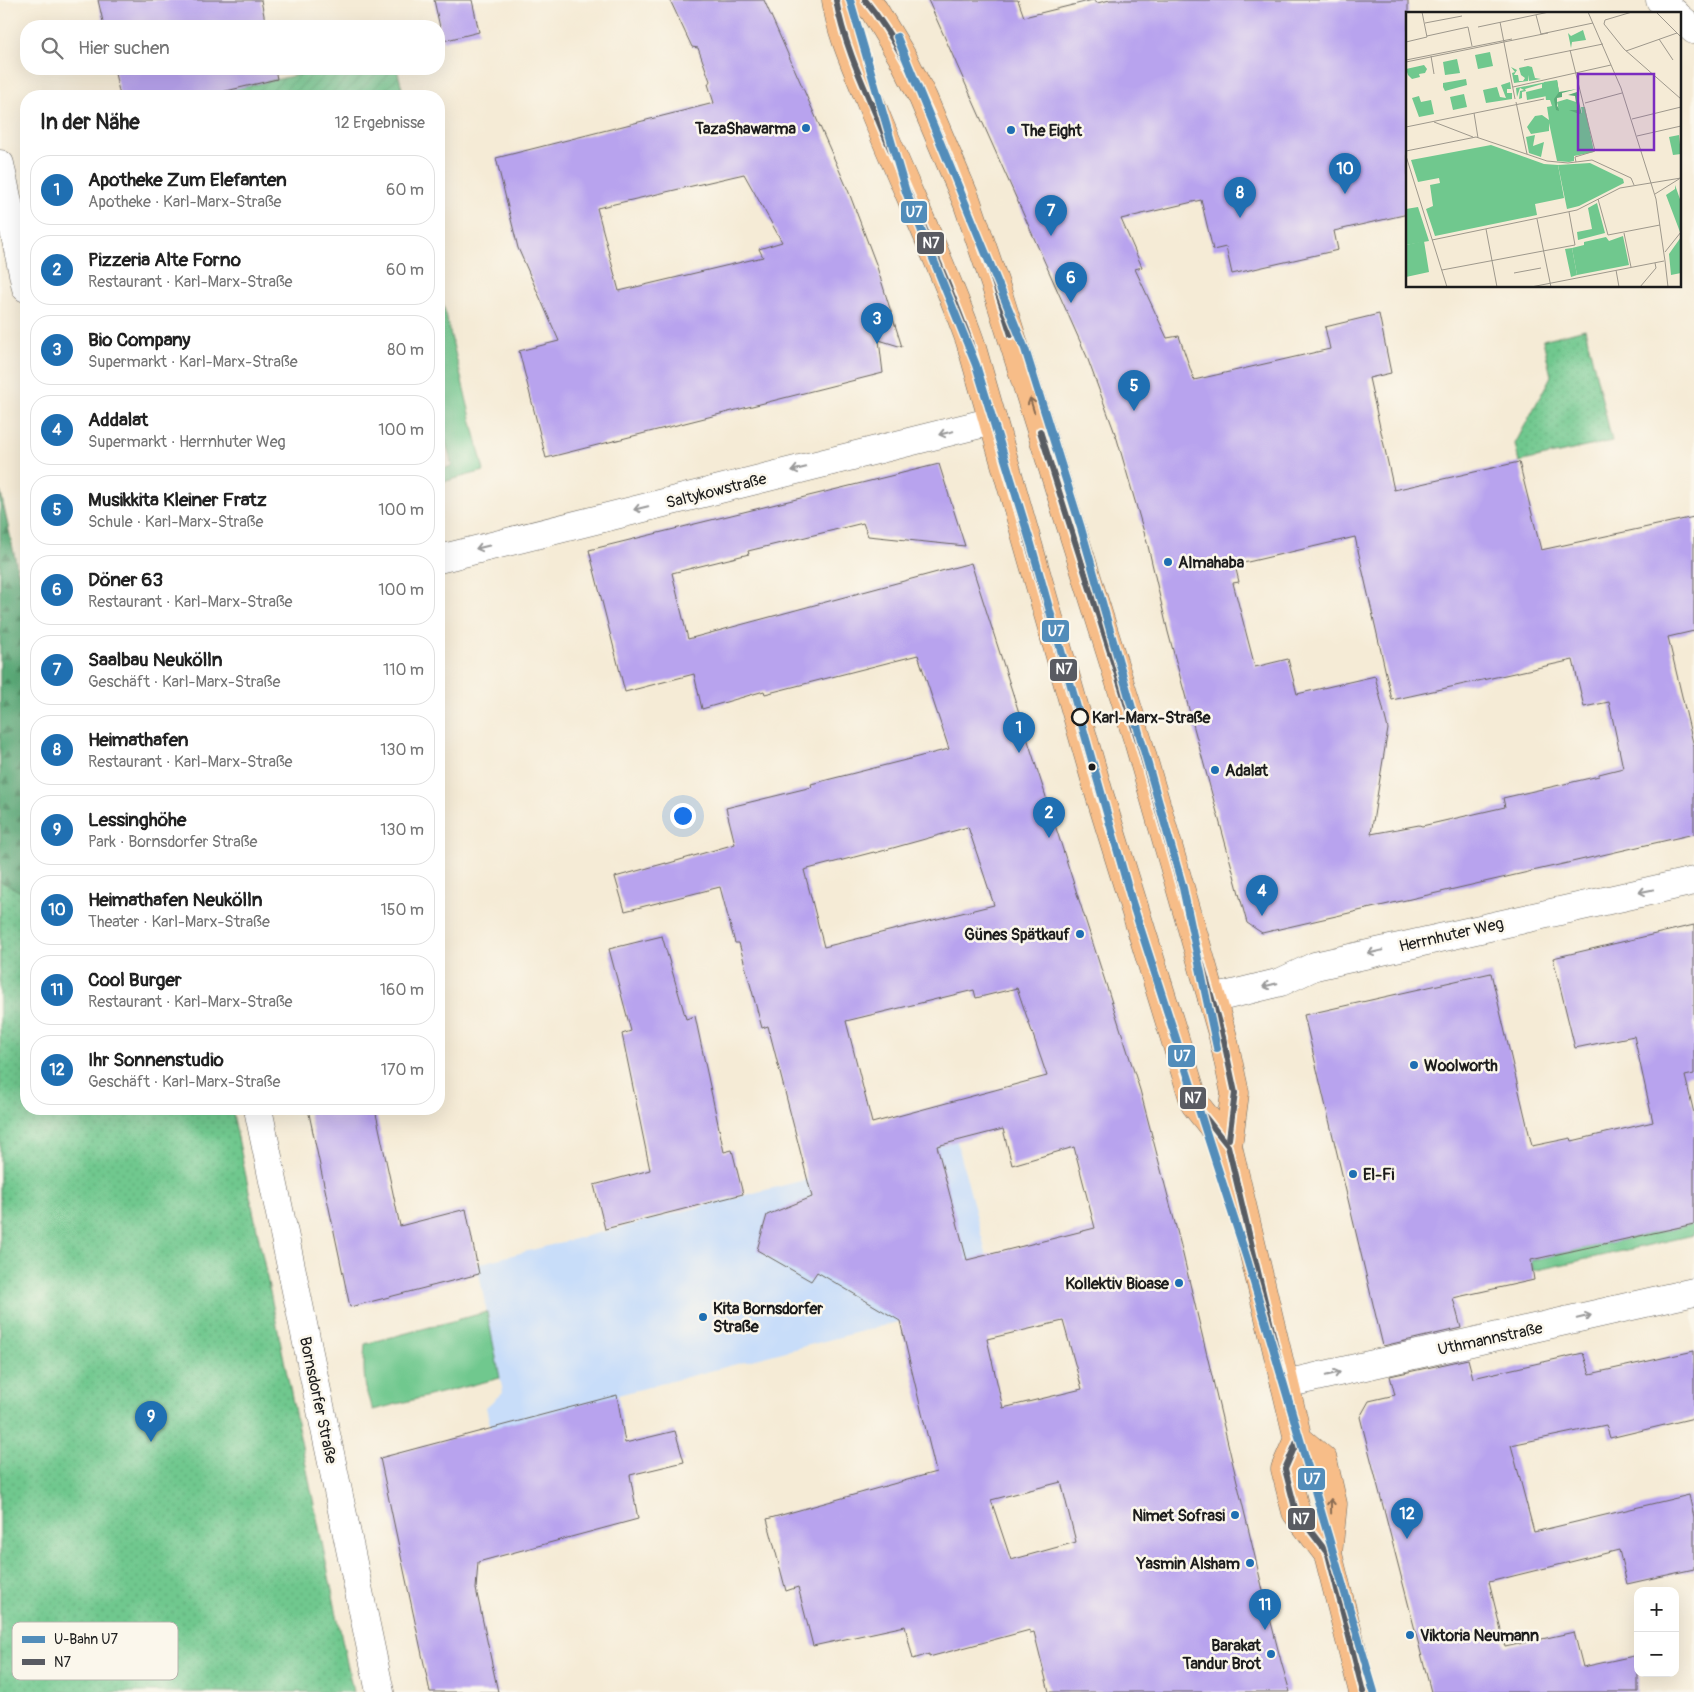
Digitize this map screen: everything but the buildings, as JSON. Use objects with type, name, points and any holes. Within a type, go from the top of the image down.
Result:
[{"type":"main road","points":[[836,0],[838,14],[850,50],[877,120],[970,341],[1099,793],[1195,1104],[1228,1146]]},
{"type":"main road","points":[[865,0],[874,10],[908,68],[927,107],[967,202],[997,290],[1135,732],[1212,999],[1235,1093],[1228,1146],[1298,1439],[1323,1460],[1333,1504],[1328,1554],[1363,1692]]},
{"type":"main road","points":[[1298,1439],[1285,1469],[1296,1512],[1328,1554]]},
{"type":"street","points":[[1660,0],[1674,12]]},
{"type":"street","points":[[1682,20],[1694,30]]},
{"type":"street","points":[[0,164],[20,259]]},
{"type":"street","name":"Saltykowstraße","points":[[445,558],[993,421]]},
{"type":"street","name":"Herrnhuter Weg","points":[[1212,999],[1281,982],[1315,966],[1440,936],[1694,881]]},
{"type":"street","name":"Bornsdorfer Straße","points":[[259,1115],[380,1692]]},
{"type":"street","name":"Uthmannstraße","points":[[1285,1384],[1694,1292]]},
{"type":"shaded area","name":"Kita Bornsdorfer Straße","points":[[957,1141],[997,1296],[618,1395],[628,1462],[491,1429],[486,1407],[503,1392],[477,1264]]},
{"type":"green space","points":[[297,75],[399,75],[402,90],[230,90]]},
{"type":"green space","points":[[445,312],[484,471],[445,481],[445,468],[452,466],[445,439]]},
{"type":"green space","points":[[1585,329],[1612,441],[1519,462],[1515,444],[1551,376],[1543,340]]},
{"type":"green space","points":[[0,489],[20,581],[20,1009],[0,968]]},
{"type":"green space","points":[[0,881],[20,891],[20,1115],[233,1115],[353,1692],[0,1692]]},
{"type":"green space","points":[[1694,1224],[1694,1235],[1533,1271],[1531,1260]]},
{"type":"green space","points":[[487,1312],[500,1378],[373,1410],[364,1378],[365,1344]]},
{"type":"metro line","name":"U7","points":[[850,0],[906,192],[976,365],[1031,544],[1132,902],[1247,1259],[1374,1692]]},
{"type":"metro line","name":"U7","points":[[897,37],[1025,349],[1081,528],[1183,888],[1217,1048]]},
{"type":"transit line","name":"N7","points":[[836,0],[843,30],[858,73],[970,341],[1099,793],[1195,1104],[1228,1146],[1298,1439],[1285,1469],[1296,1512],[1328,1554],[1363,1692]]},
{"type":"transit line","name":"N7","points":[[865,0],[896,45],[936,126],[976,230],[1011,335]]},
{"type":"transit line","name":"N7","points":[[1040,431],[1138,741],[1223,1037],[1235,1093],[1229,1139]]},
{"type":"place","name":"TazaShawarma","points":[[806,128]]},
{"type":"place","name":"The Eight","points":[[1011,130]]},
{"type":"place","name":"Heimathafen Neukölln","points":[[1345,194]]},
{"type":"place","name":"Heimathafen","points":[[1240,218]]},
{"type":"place","name":"Saalbau Neukölln","points":[[1051,236]]},
{"type":"place","name":"Döner 63","points":[[1071,303]]},
{"type":"place","name":"Bio Company","points":[[877,344]]},
{"type":"place","name":"Musikkita Kleiner Fratz","points":[[1134,411]]},
{"type":"place","name":"Almahaba","points":[[1168,562]]},
{"type":"place","name":"Karl-Marx-Straße","points":[[1080,717]]},
{"type":"place","name":"Apotheke Zum Elefanten","points":[[1019,753]]},
{"type":"place","name":"Adalat","points":[[1215,770]]},
{"type":"place","name":"Pizzeria Alte Forno","points":[[1049,838]]},
{"type":"place","name":"Addalat","points":[[1262,916]]},
{"type":"place","name":"Günes Spätkauf","points":[[1080,934]]},
{"type":"place","name":"Woolworth","points":[[1414,1065]]},
{"type":"place","name":"El-Fi","points":[[1353,1174]]},
{"type":"place","name":"Kollektiv Bioase","points":[[1179,1283]]},
{"type":"place","name":"Kita Bornsdorfer Straße","points":[[703,1317]]},
{"type":"place","name":"Lessinghöhe","points":[[151,1442]]},
{"type":"place","name":"Nimet Sofrasi","points":[[1235,1515]]},
{"type":"place","name":"Ihr Sonnenstudio","points":[[1407,1539]]},
{"type":"place","name":"Yasmin Alsham","points":[[1250,1563]]},
{"type":"place","name":"Cool Burger","points":[[1265,1630]]},
{"type":"place","name":"Viktoria Neumann","points":[[1410,1635]]},
{"type":"place","name":"Barakat Tandur Brot","points":[[1271,1654]]}]
